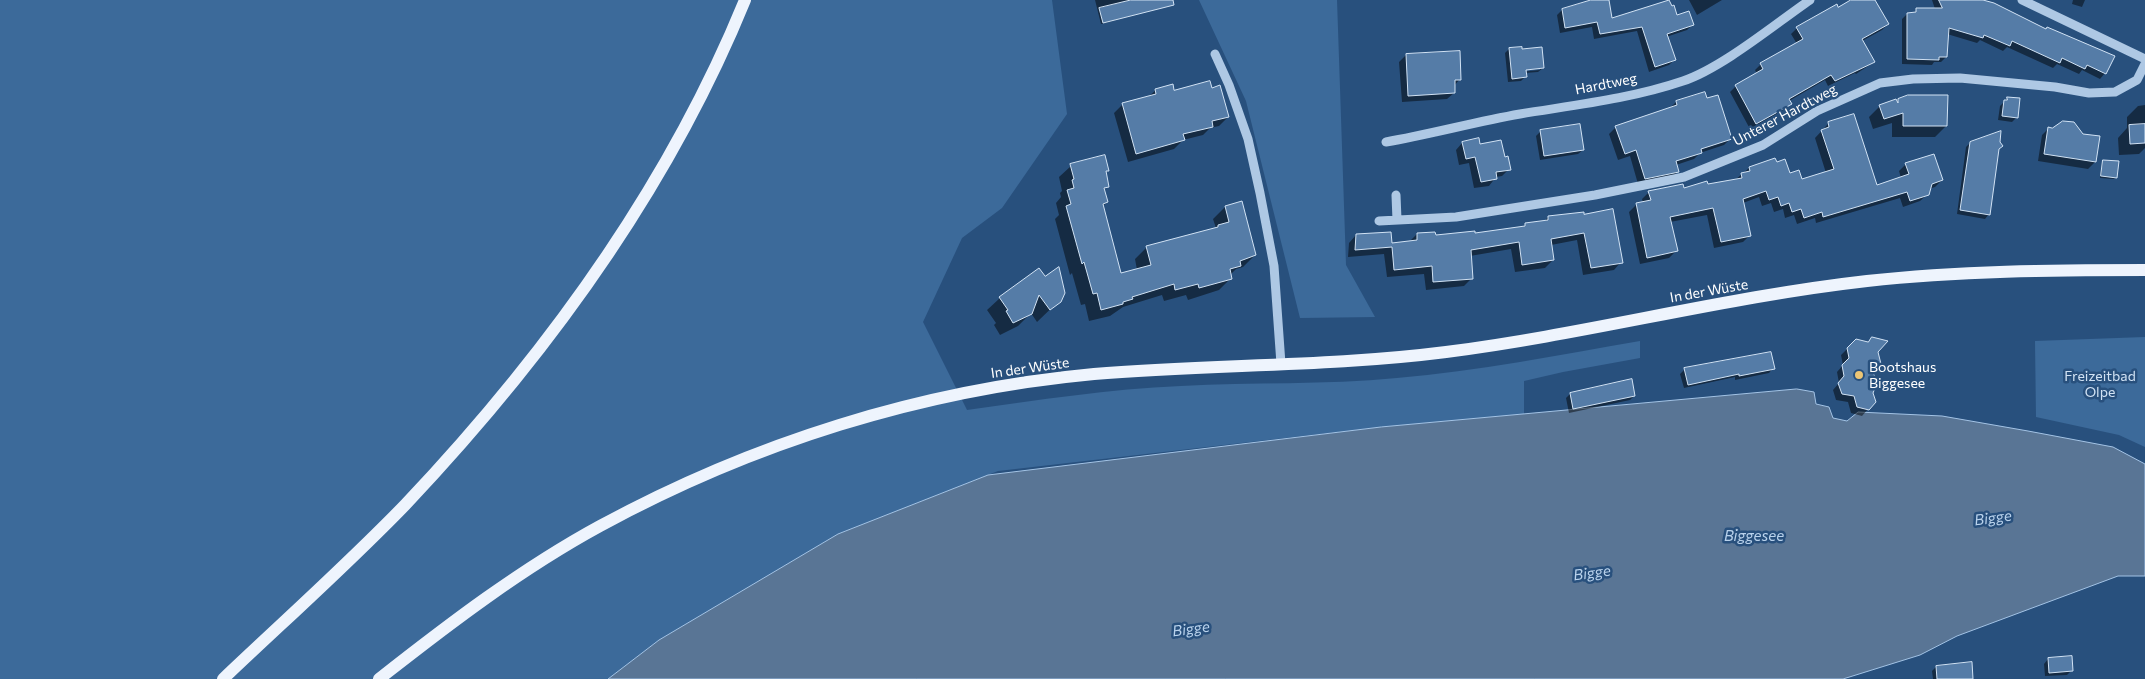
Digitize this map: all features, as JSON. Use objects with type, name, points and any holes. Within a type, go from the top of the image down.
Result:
[{"type":"main road","points":[[223,679],[403,506],[456,450],[519,375],[594,275],[668,160],[722,57],[745,0]]},
{"type":"main road","name":"In der Wüste","points":[[379,679],[451,623],[523,573],[598,527],[682,484],[790,440],[935,398],[1090,374],[1430,354],[1514,342],[1790,292],[1868,281],[1946,275],[2145,270]]},
{"type":"street","name":"Hardtweg","points":[[1386,142],[1517,115],[1618,98],[1684,81],[1732,54],[1810,0]]},
{"type":"street","points":[[2022,0],[2145,58]]},
{"type":"street","points":[[1215,54],[1229,85],[1248,139],[1260,193],[1274,266],[1281,364]]},
{"type":"street","name":"Unterer Hardtweg","points":[[1379,221],[1456,217],[1595,195],[1684,177],[1763,145],[1817,111],[1880,83],[1913,79],[1960,78],[2055,87],[2089,93],[2116,92],[2137,80],[2145,64]]},
{"type":"street","points":[[1396,195],[1398,220]]},
{"type":"green space","points":[[0,0],[1052,0],[1067,114],[1002,208],[962,238],[923,322],[967,410],[1074,395],[1154,387],[1343,382],[1427,375],[1519,362],[1640,341],[1640,358],[1524,381],[1524,414],[1381,427],[998,471],[838,534],[659,640],[608,679],[0,679]]},
{"type":"green space","points":[[1199,0],[1337,0],[1346,265],[1375,317],[1300,318],[1246,101]]},
{"type":"green space","name":"Freizeitbad Olpe","points":[[2145,337],[2145,447],[2119,435],[2036,417],[2035,341]]},
{"type":"water","name":"Biggesee","points":[[1797,389],[1814,392],[1816,404],[1829,407],[1833,418],[1847,421],[1858,412],[1942,416],[2113,447],[2145,464],[2145,576],[2118,576],[1957,636],[1920,655],[1843,679],[608,679],[659,640],[838,534],[988,475],[1381,427]]},
{"type":"building","points":[[1131,0],[1173,0],[1174,5],[1103,23],[1099,8]]},
{"type":"building","points":[[1591,0],[1609,0],[1612,18],[1669,0],[1672,6],[1674,5],[1677,15],[1689,11],[1694,25],[1667,34],[1676,60],[1655,67],[1642,27],[1600,34],[1597,22],[1565,28],[1562,9]]},
{"type":"building","points":[[1851,0],[1875,0],[1889,24],[1862,39],[1875,62],[1835,81],[1831,75],[1789,99],[1792,104],[1756,124],[1735,85],[1763,69],[1760,63],[1803,39],[1796,27],[1837,4],[1838,7]]},
{"type":"building","points":[[1939,0],[1983,0],[1994,3],[2046,29],[2047,27],[2115,56],[2106,74],[2087,65],[2085,69],[2062,58],[2060,63],[2012,41],[2010,46],[1984,35],[1983,38],[1949,28],[1947,57],[1939,57],[1939,60],[1907,59],[1907,13],[1916,12],[1916,8],[1942,8]]},
{"type":"building","points":[[1522,47],[1522,49],[1542,47],[1544,68],[1526,70],[1527,77],[1512,79],[1509,48]]},
{"type":"building","points":[[1460,51],[1461,80],[1455,80],[1455,93],[1408,96],[1406,54]]},
{"type":"building","points":[[1210,81],[1212,88],[1220,85],[1229,117],[1212,121],[1213,127],[1183,134],[1185,140],[1136,154],[1122,103],[1156,94],[1155,89],[1173,84],[1174,90]]},
{"type":"building","points":[[1705,92],[1707,98],[1718,95],[1732,139],[1701,149],[1702,153],[1676,161],[1679,172],[1645,179],[1636,150],[1625,154],[1615,126],[1677,105],[1676,101]]},
{"type":"building","points":[[1908,95],[1948,95],[1947,126],[1903,126],[1903,113],[1884,119],[1879,105],[1896,99],[1898,103],[1898,99]]},
{"type":"building","points":[[2007,97],[2020,98],[2018,118],[2002,116],[2004,100],[2007,100]]},
{"type":"building","points":[[1854,114],[1877,185],[1909,174],[1905,163],[1934,154],[1943,180],[1932,184],[1929,195],[1910,201],[1907,192],[1823,217],[1822,212],[1804,218],[1801,209],[1792,212],[1789,203],[1781,206],[1778,197],[1769,200],[1766,191],[1743,199],[1751,236],[1721,242],[1713,208],[1670,217],[1678,251],[1647,258],[1636,203],[1651,200],[1648,191],[1683,184],[1684,188],[1707,181],[1708,184],[1742,178],[1741,173],[1750,171],[1749,167],[1775,158],[1777,162],[1785,159],[1790,173],[1799,170],[1802,179],[1834,169],[1821,130],[1829,127],[1828,122]]},
{"type":"building","points":[[2063,121],[2074,122],[2083,134],[2100,136],[2096,162],[2044,154],[2048,127],[2052,128]]},
{"type":"building","points":[[1580,124],[1584,150],[1544,156],[1540,130]]},
{"type":"building","points":[[2145,124],[2145,143],[2130,144],[2129,125]]},
{"type":"building","points":[[2001,131],[2000,142],[2003,146],[1999,149],[1990,215],[1960,210],[1970,142]]},
{"type":"building","points":[[1479,138],[1480,144],[1501,140],[1505,157],[1508,156],[1511,170],[1496,172],[1497,179],[1481,182],[1475,157],[1466,159],[1462,142]]},
{"type":"building","points":[[1105,155],[1109,171],[1106,171],[1109,187],[1104,188],[1108,202],[1103,204],[1121,273],[1151,265],[1146,246],[1218,227],[1218,225],[1229,222],[1225,206],[1242,201],[1256,255],[1240,261],[1241,266],[1230,269],[1232,279],[1199,288],[1198,284],[1175,290],[1174,284],[1132,297],[1133,299],[1123,302],[1123,304],[1101,310],[1097,293],[1093,294],[1084,262],[1082,264],[1066,206],[1071,204],[1067,190],[1074,188],[1070,164]]},
{"type":"building","points":[[2103,160],[2119,161],[2117,178],[2101,176]]},
{"type":"building","points":[[1613,209],[1623,263],[1591,268],[1584,233],[1551,239],[1554,260],[1522,265],[1519,242],[1471,250],[1473,279],[1433,282],[1432,266],[1394,270],[1392,247],[1355,250],[1356,234],[1391,232],[1392,243],[1417,240],[1417,233],[1435,232],[1436,235],[1475,231],[1475,233],[1525,226],[1525,223],[1548,220],[1548,216],[1584,212],[1584,214]]},
{"type":"building","points":[[1059,267],[1065,293],[1061,302],[1050,310],[1039,295],[1032,314],[1013,323],[1006,311],[1008,310],[999,297],[1039,268],[1045,276]]},
{"type":"building","name":"Bootshaus Biggesee","points":[[1872,337],[1888,341],[1878,352],[1881,364],[1873,372],[1877,383],[1873,393],[1876,402],[1869,410],[1857,407],[1854,396],[1842,394],[1838,383],[1844,376],[1842,365],[1849,358],[1847,348],[1856,339],[1868,342]]},
{"type":"building","points":[[1771,352],[1775,369],[1739,376],[1739,374],[1688,385],[1684,368]]},
{"type":"building","points":[[1632,379],[1635,396],[1573,409],[1570,393]]},
{"type":"building","points":[[2072,656],[2073,671],[2049,673],[2048,658]]},
{"type":"building","points":[[1972,662],[1973,679],[1937,679],[1936,666]]},
{"type":"place","name":"Bootshaus Biggesee","points":[[1859,375]]},
{"type":"water label","name":"Bigge","points":[[1993,518]]},
{"type":"water label","name":"Bigge","points":[[1592,573]]},
{"type":"water label","name":"Bigge","points":[[1191,629]]}]
